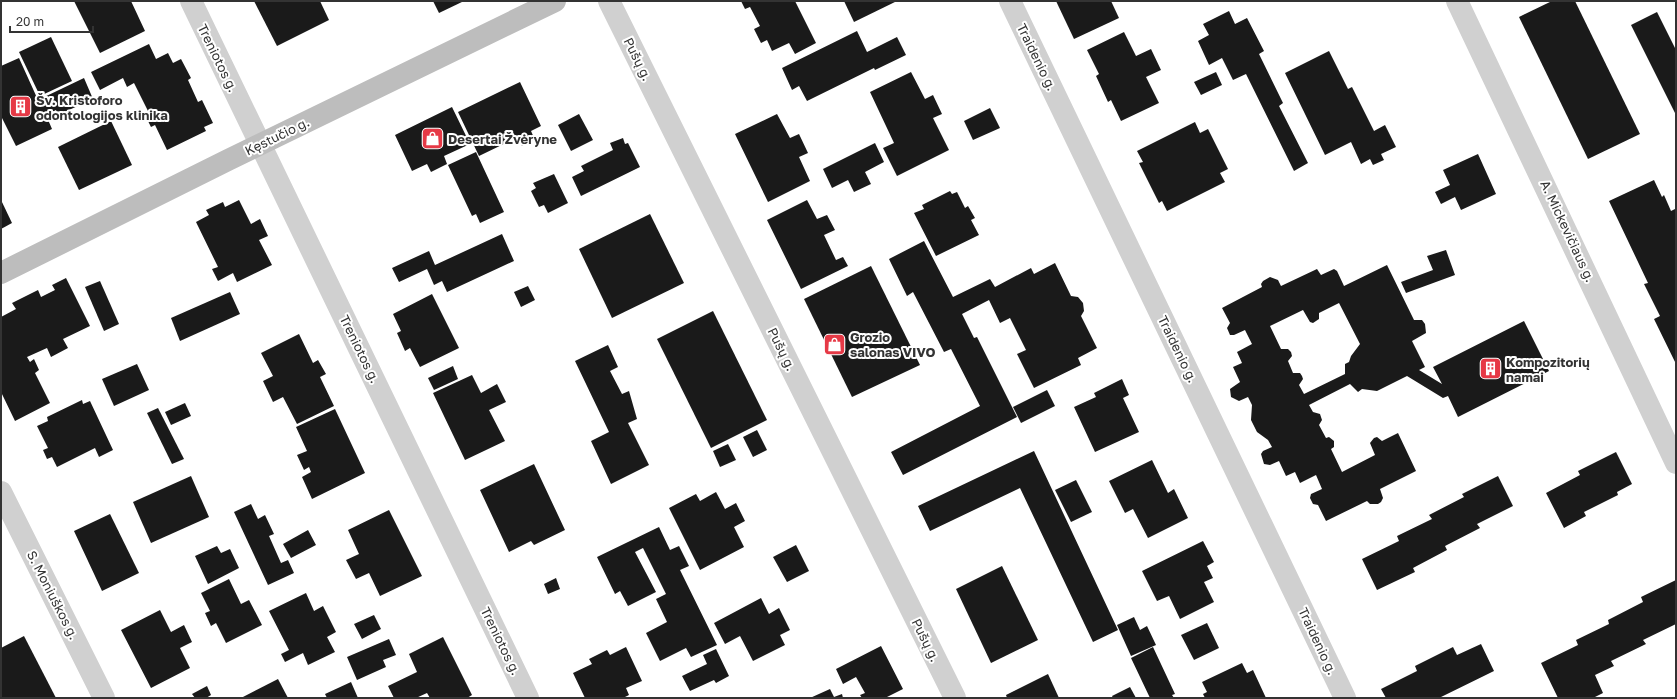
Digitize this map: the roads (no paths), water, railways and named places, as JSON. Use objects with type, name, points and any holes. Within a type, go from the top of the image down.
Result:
[{"type":"main road","name":"Kęstučio g.","points":[[1,273],[261,144],[555,1]]},
{"type":"street","name":"Treniotos g.","points":[[191,1],[528,698]]},
{"type":"street","name":"Pušų g.","points":[[609,1],[955,698]]},
{"type":"street","name":"Traidenio g.","points":[[1010,1],[1345,698]]},
{"type":"street","name":"A. Mickevičiaus g.","points":[[1457,1],[1676,463]]},
{"type":"street","name":"S. Moniuškos g.","points":[[1,492],[104,698]]},
{"type":"place","name":"Šv. Kristoforo odontologijos klinika","points":[[21,107]]},
{"type":"place","name":"Desertai Žvėryne","points":[[432,139]]},
{"type":"place","name":"Grozio salonas VIVO","points":[[834,344]]},
{"type":"place","name":"Kompozitorių namai","points":[[1491,369]]}]
